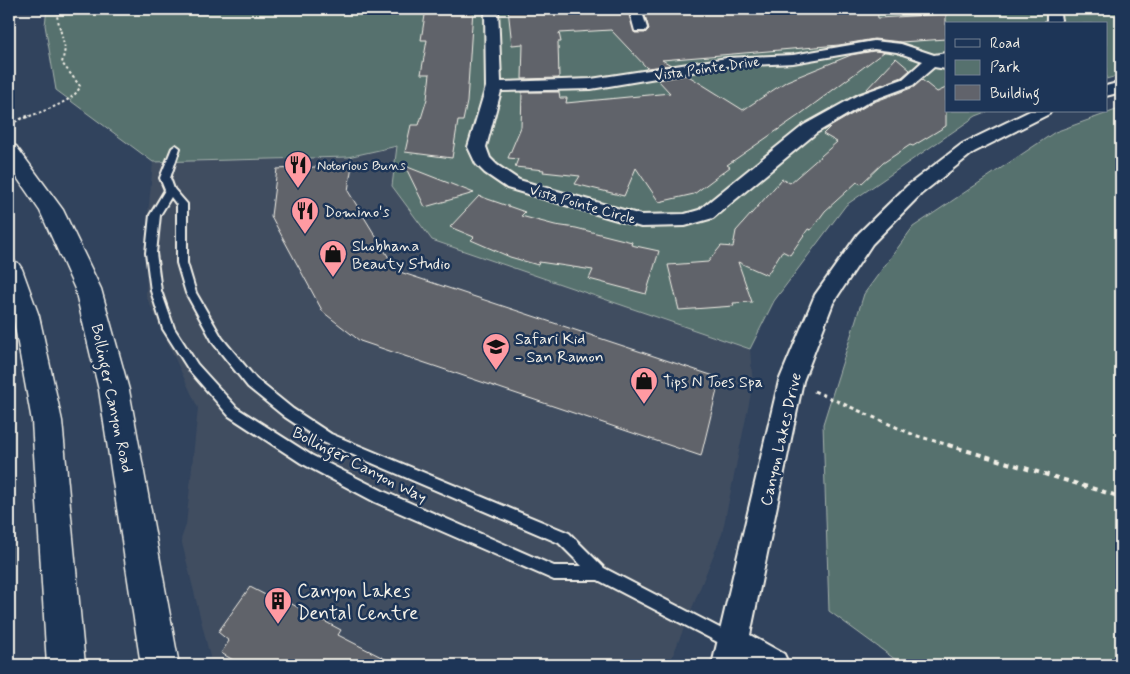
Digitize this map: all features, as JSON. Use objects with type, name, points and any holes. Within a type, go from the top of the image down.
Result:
[{"type":"main road","name":"Bollinger Canyon Road","points":[[9,151],[51,210],[88,289],[114,390],[160,665]]},
{"type":"main road","points":[[9,270],[26,316],[47,421],[66,665]]},
{"type":"street","name":"Vista Pointe Circle","points":[[491,9],[494,87],[477,147],[482,160],[513,184],[641,220],[685,220],[706,214],[810,129],[864,98],[908,82],[942,61]]},
{"type":"street","points":[[636,9],[640,28]]},
{"type":"street","points":[[1053,9],[1053,22]]},
{"type":"street","name":"Vista Pointe Drive","points":[[494,87],[591,84],[727,62],[800,58],[874,45],[912,51],[942,61]]},
{"type":"street","points":[[1108,90],[1121,87]]},
{"type":"street","name":"Canyon Lakes Drive","points":[[731,654],[791,381],[823,301],[865,239],[914,190],[968,148],[1035,112]]},
{"type":"street","points":[[731,654],[773,665]]},
{"type":"lane","points":[[170,190],[166,178],[176,148]]},
{"type":"lane","name":"Bollinger Canyon Way","points":[[599,573],[554,573],[528,560],[380,497],[306,459],[233,412],[188,360],[168,329],[156,291],[151,253],[155,215],[170,190],[182,204],[182,263],[191,293],[218,341],[252,383],[289,413],[327,438],[564,538],[599,573],[731,654]]},
{"type":"path","points":[[9,124],[76,94],[80,86],[62,63],[65,49],[57,16],[58,9]]},
{"type":"path","points":[[791,381],[914,435],[1121,497]]},
{"type":"shaded area","points":[[397,146],[432,240],[750,349],[753,384],[722,534],[669,665],[212,665],[181,539],[186,525],[198,408],[146,296],[148,215],[153,162],[348,157]]},
{"type":"green space","points":[[47,9],[1121,9],[1121,75],[1108,78],[1108,22],[945,22],[945,112],[986,112],[976,116],[846,205],[774,301],[750,349],[432,240],[392,186],[397,146],[348,157],[153,162],[56,90],[45,25]]},
{"type":"green space","points":[[1116,110],[1121,111],[1121,665],[899,665],[896,660],[829,611],[823,424],[864,294],[913,227],[1055,132]]},
{"type":"green space","points":[[9,406],[13,665],[9,665]]},
{"type":"building","points":[[426,9],[473,9],[467,102],[463,121],[458,121],[452,158],[405,152],[411,125],[419,125],[427,99],[430,74],[421,74],[427,40],[421,40]]},
{"type":"building","points":[[508,9],[627,9],[635,33],[645,33],[649,29],[643,9],[877,9],[878,18],[946,14],[945,39],[901,42],[874,39],[839,45],[662,60],[671,65],[647,68],[611,30],[559,33],[561,42],[558,42],[559,78],[522,79],[523,44],[512,45]]},
{"type":"building","points":[[874,51],[884,52],[798,116],[727,165],[730,167],[694,194],[659,202],[636,168],[624,196],[575,184],[580,176],[515,167],[518,159],[508,158],[521,127],[522,92],[559,92],[560,98],[567,98],[566,103],[670,93],[658,80],[687,75],[743,110],[787,81],[851,55]]},
{"type":"building","points":[[896,58],[910,70],[902,77],[865,91]]},
{"type":"building","points":[[922,80],[937,92],[945,88],[946,126],[913,146],[910,145],[883,163],[861,184],[857,182],[825,211],[811,230],[808,229],[790,255],[782,251],[767,275],[738,262],[752,302],[733,303],[734,306],[679,310],[668,265],[708,262],[721,246],[733,247],[736,231],[782,179],[790,183],[837,142],[823,134],[830,127],[871,103],[914,87]]},
{"type":"building","points":[[352,165],[348,191],[397,271],[720,378],[701,456],[360,341],[323,312],[271,216],[277,169]]},
{"type":"building","points":[[405,166],[474,193],[425,207]]},
{"type":"building","points":[[479,196],[525,212],[521,216],[632,242],[631,245],[659,251],[646,294],[589,279],[593,270],[539,262],[538,265],[510,257],[471,240],[474,237],[450,227]]},
{"type":"building","name":"Canyon Lakes Dental Centre","points":[[250,587],[283,604],[286,601],[341,630],[338,635],[397,665],[242,665],[221,653],[229,641],[218,632]]},
{"type":"place","name":"Notorious Buns","points":[[298,189]]},
{"type":"place","name":"Domino's","points":[[305,235]]},
{"type":"place","name":"Shobhana Beauty Studio","points":[[333,278]]},
{"type":"place","name":"Safari Kid - San Ramon","points":[[496,371]]},
{"type":"place","name":"Tips N Toes Spa","points":[[644,405]]},
{"type":"place","name":"Canyon Lakes Dental Centre","points":[[278,625]]}]
